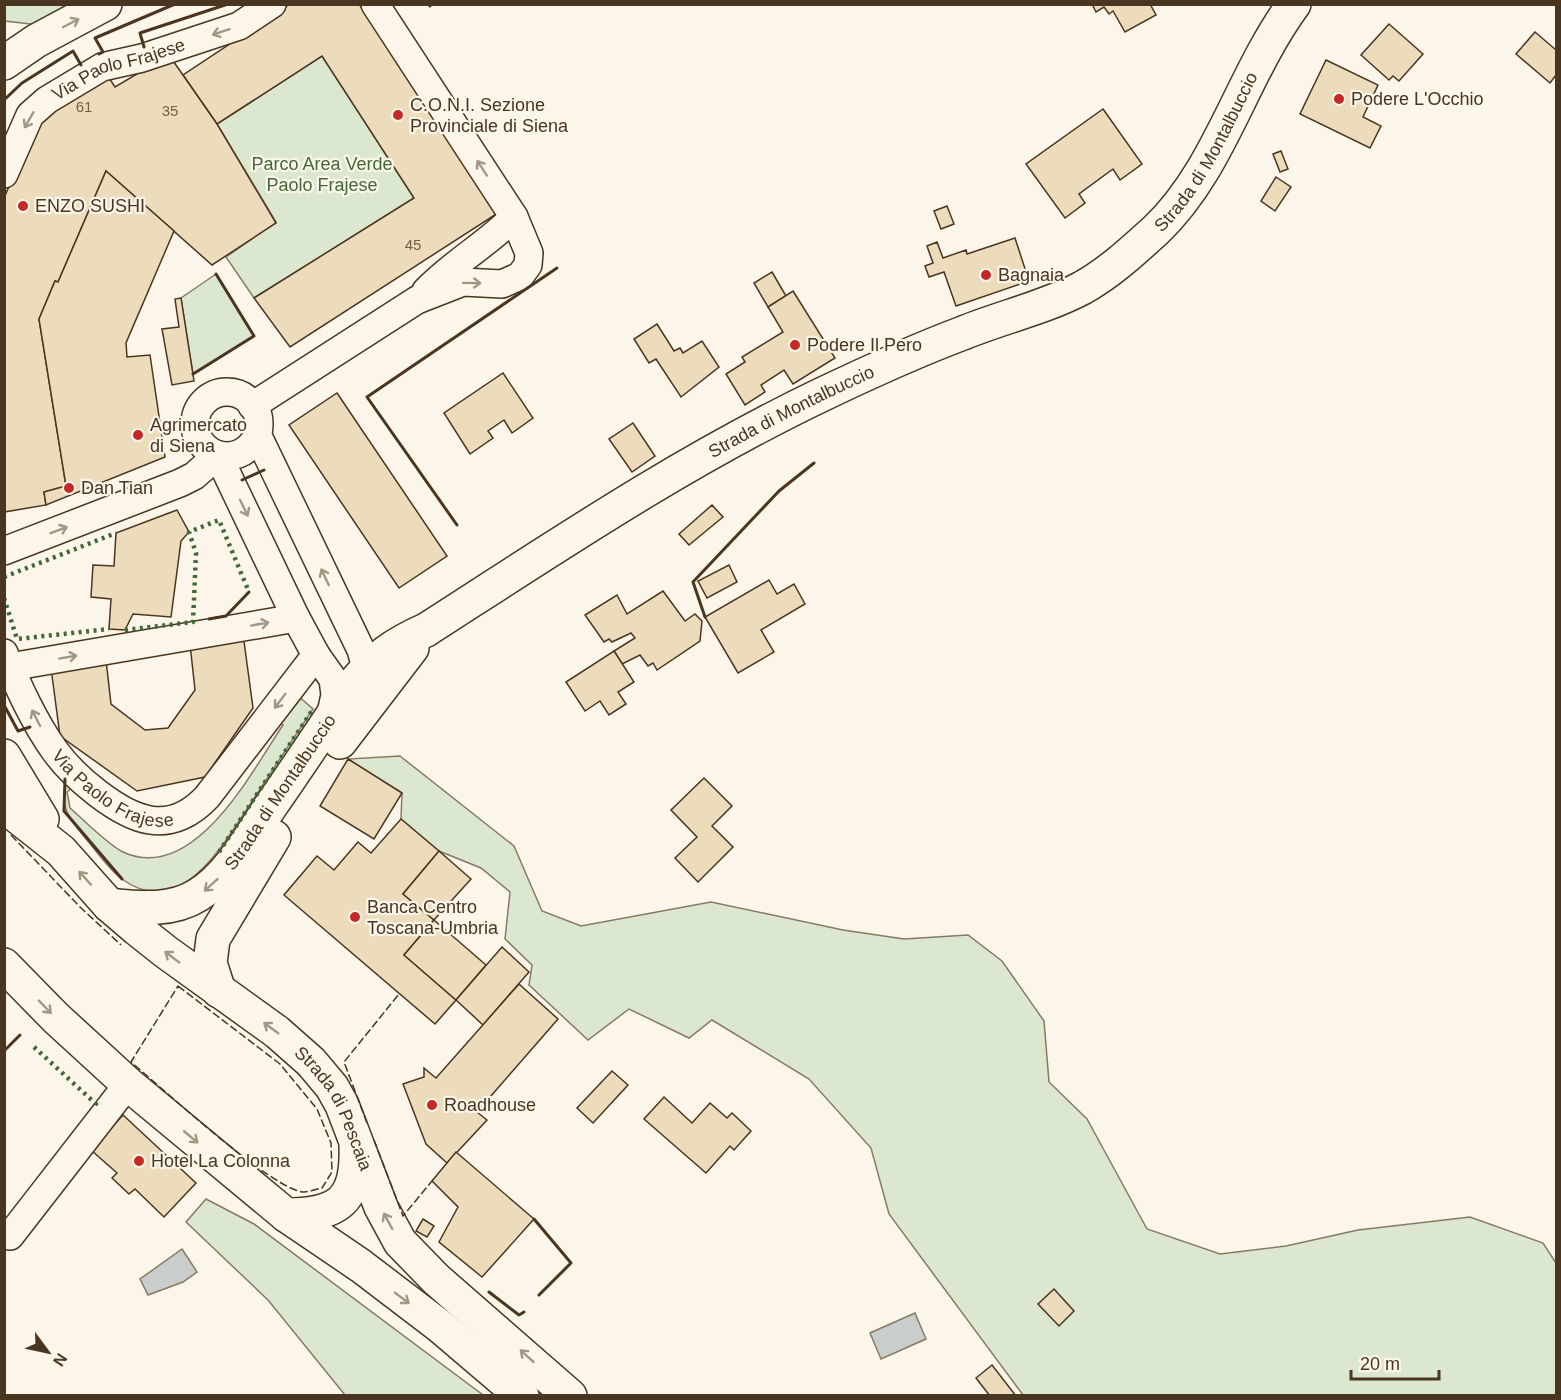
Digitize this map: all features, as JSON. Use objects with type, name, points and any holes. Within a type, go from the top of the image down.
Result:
[{"type":"main road","points":[[4,63],[36,41],[105,4]]},
{"type":"main road","name":"Strada di Montalbuccio","points":[[109,905],[139,908],[177,905],[199,895],[212,885],[253,833],[366,668],[396,644],[426,630],[625,504],[739,438],[821,395],[962,333],[1056,300],[1085,286],[1113,268],[1158,228],[1194,186],[1255,66],[1294,4]]},
{"type":"main road","points":[[4,32],[36,41]]},
{"type":"main road","name":"Strada di Montalbuccio","points":[[219,992],[210,963],[213,939],[275,835],[352,724],[426,630]]},
{"type":"main road","name":"Strada di Pescaia","points":[[4,756],[61,851]]},
{"type":"main road","name":"Strada di Pescaia","points":[[9,808],[61,851],[109,905],[166,952],[277,1032],[311,1062],[332,1087],[356,1139],[381,1207],[405,1248],[436,1279],[570,1395]]},
{"type":"main road","points":[[4,965],[56,1018],[128,1084],[286,1215],[369,1273],[522,1395]]},
{"type":"main road","points":[[286,1215],[316,1215],[330,1211],[343,1201],[355,1172],[356,1139]]},
{"type":"street","name":"Via Paolo Frajese","points":[[4,174],[30,116],[47,100],[102,67],[142,58],[239,26],[272,4]]},
{"type":"street","points":[[252,406],[417,300],[463,282],[502,284],[520,276],[528,265],[529,253],[514,218],[375,4]]},
{"type":"street","points":[[417,300],[446,271],[489,240],[514,218]]},
{"type":"street","points":[[226,392],[246,398],[252,406],[259,424],[257,434],[246,450],[228,456],[218,455],[202,445],[197,436],[196,416],[200,407],[216,394],[226,392]]},
{"type":"street","points":[[257,434],[361,650],[366,668],[353,705],[286,805],[279,818],[275,835]]},
{"type":"street","points":[[4,551],[180,483],[194,476],[218,455]]},
{"type":"street","points":[[218,455],[296,618],[316,655],[333,679],[335,695],[330,718]]},
{"type":"street","points":[[7,660],[296,618]]},
{"type":"street","points":[[351,630],[369,643],[396,644]]},
{"type":"street","name":"Via Paolo Frajese","points":[[7,660],[48,740],[77,776],[122,809],[150,820],[164,820],[186,814],[207,797],[316,655]]},
{"type":"street","points":[[7,1234],[128,1084]]},
{"type":"green space","points":[[5,5],[67,5],[70,8],[39,25],[5,21]]},
{"type":"green space","name":"Parco Area Verde Paolo Frajese","points":[[322,56],[414,198],[254,298],[226,257],[276,222],[217,124]]},
{"type":"green space","points":[[216,274],[254,336],[193,374],[181,298]]},
{"type":"green space","points":[[297,695],[313,709],[225,842],[196,874],[180,886],[162,891],[143,890],[122,879],[105,863],[69,816],[64,800],[67,781],[74,786],[67,792],[70,808],[117,848],[123,852],[149,858],[174,853],[197,838],[218,818],[237,794],[283,725],[277,719]]},
{"type":"green space","points":[[400,756],[514,846],[542,911],[581,926],[711,902],[843,930],[904,939],[968,935],[1002,961],[1044,1021],[1049,1082],[1087,1119],[1147,1229],[1220,1254],[1286,1246],[1358,1230],[1470,1217],[1543,1243],[1556,1263],[1556,1395],[1023,1395],[889,1214],[871,1148],[809,1079],[712,1020],[689,1038],[629,1009],[588,1040],[529,985],[532,965],[505,939],[510,892],[481,868],[439,851],[401,819],[402,793],[348,759]]},
{"type":"green space","points":[[206,1199],[254,1224],[483,1395],[345,1395],[268,1300],[186,1222]]},
{"type":"shaded area","points":[[182,1249],[197,1272],[183,1282],[148,1295],[140,1279]]},
{"type":"shaded area","points":[[915,1313],[926,1339],[881,1359],[870,1333]]},
{"type":"building","points":[[290,4],[359,4],[501,211],[290,347],[254,298],[414,198],[322,56],[217,124],[183,75]]},
{"type":"building","points":[[1092,4],[1150,4],[1156,15],[1125,32],[1113,11],[1109,14],[1104,7],[1096,12]]},
{"type":"building","points":[[1389,24],[1423,54],[1399,81],[1393,76],[1389,80],[1361,55]]},
{"type":"building","points":[[1535,32],[1556,50],[1556,75],[1550,83],[1516,54]]},
{"type":"building","points":[[169,55],[217,124],[276,223],[212,265],[106,171],[58,282],[55,281],[39,319],[66,486],[44,492],[46,505],[4,512],[4,198],[42,110],[104,70],[115,87]]},
{"type":"building","name":"Podere L'Occhio","points":[[1326,60],[1378,85],[1363,117],[1381,126],[1370,148],[1300,114]]},
{"type":"building","points":[[1103,109],[1142,164],[1120,180],[1113,169],[1079,194],[1085,203],[1065,218],[1026,164]]},
{"type":"building","points":[[1281,151],[1288,169],[1280,172],[1273,154]]},
{"type":"building","points":[[106,171],[174,231],[126,343],[127,357],[150,355],[165,457],[46,505],[44,492],[66,486],[39,319],[55,281],[58,282]]},
{"type":"building","points":[[1276,177],[1291,187],[1275,211],[1261,201]]},
{"type":"building","points":[[947,206],[954,224],[941,229],[934,211]]},
{"type":"building","name":"Bagnaia","points":[[1015,238],[1029,281],[956,306],[944,272],[929,277],[925,266],[933,263],[927,246],[937,242],[943,258],[966,250],[967,254]]},
{"type":"building","points":[[772,272],[786,296],[768,307],[754,283]]},
{"type":"building","name":"Podere Il Pero","points":[[793,291],[835,358],[793,384],[784,370],[761,385],[765,392],[745,405],[726,374],[745,362],[742,357],[783,332],[768,307]]},
{"type":"building","points":[[181,298],[194,381],[172,385],[162,329],[179,327],[175,299]]},
{"type":"building","points":[[657,324],[674,351],[680,348],[683,353],[702,341],[719,367],[681,397],[656,359],[649,363],[634,339]]},
{"type":"building","points":[[503,373],[533,418],[512,433],[504,420],[488,431],[493,438],[470,454],[444,413]]},
{"type":"building","points":[[337,393],[447,556],[399,588],[289,425]]},
{"type":"building","points":[[633,423],[655,456],[632,472],[609,439]]},
{"type":"building","points":[[712,505],[723,517],[689,545],[679,534]]},
{"type":"building","points":[[177,510],[189,532],[181,541],[171,617],[133,614],[125,630],[109,629],[111,599],[91,597],[93,565],[114,566],[116,533]]},
{"type":"building","points":[[729,565],[737,582],[707,598],[698,581]]},
{"type":"building","points":[[769,580],[777,594],[794,584],[805,604],[761,630],[774,652],[738,673],[705,617]]},
{"type":"building","points":[[663,591],[685,621],[695,614],[702,621],[700,641],[657,670],[653,663],[648,666],[640,655],[622,664],[614,651],[635,638],[631,633],[612,642],[609,639],[604,642],[585,615],[617,595],[627,614]]},
{"type":"building","points":[[243,634],[253,708],[205,777],[137,791],[60,736],[51,668],[106,660],[111,704],[145,730],[168,728],[195,690],[190,644]]},
{"type":"building","points":[[614,651],[634,682],[618,692],[626,704],[609,715],[600,701],[585,711],[566,682]]},
{"type":"building","points":[[348,759],[402,793],[374,839],[320,806]]},
{"type":"building","points":[[704,778],[732,806],[712,826],[733,847],[698,882],[675,858],[697,837],[671,810]]},
{"type":"building","points":[[401,819],[439,851],[403,894],[434,920],[404,955],[456,1000],[435,1024],[284,895],[317,856],[334,870],[358,842],[371,853]]},
{"type":"building","points":[[439,851],[471,879],[434,920],[403,894]]},
{"type":"building","points":[[434,920],[486,965],[456,1000],[404,955]]},
{"type":"building","points":[[502,947],[529,972],[483,1025],[456,1000]]},
{"type":"building","points":[[519,984],[558,1019],[477,1112],[487,1120],[447,1163],[426,1144],[403,1084],[424,1077],[424,1068],[436,1078]]},
{"type":"building","points":[[612,1071],[628,1085],[593,1123],[577,1108]]},
{"type":"building","points":[[664,1097],[692,1123],[710,1103],[727,1118],[732,1113],[751,1131],[734,1150],[730,1146],[706,1173],[644,1119]]},
{"type":"building","name":"Hotel La Colonna","points":[[123,1115],[196,1183],[164,1217],[135,1189],[129,1194],[112,1178],[117,1173],[91,1150]]},
{"type":"building","points":[[456,1152],[534,1219],[482,1277],[439,1242],[458,1207],[432,1181]]},
{"type":"building","points":[[423,1219],[434,1226],[427,1237],[416,1231]]},
{"type":"building","points":[[1054,1289],[1074,1311],[1059,1326],[1038,1304]]},
{"type":"building","points":[[992,1365],[1016,1396],[990,1396],[976,1378]]},
{"type":"hedge","points":[[125,630],[193,622],[196,553],[189,532],[219,520],[249,592]]},
{"type":"hedge","points":[[4,577],[116,533]]},
{"type":"hedge","points":[[4,598],[17,639],[109,629]]},
{"type":"hedge","points":[[219,852],[313,709]]},
{"type":"hedge","points":[[34,1047],[96,1104],[94,1107]]},
{"type":"fence","points":[[11,835],[80,907],[121,945]]},
{"type":"fence","points":[[178,986],[280,1064],[317,1109],[331,1143],[332,1172],[322,1188],[304,1192],[289,1187],[268,1175],[217,1136],[131,1062],[178,986]]},
{"type":"fence","points":[[367,1123],[344,1062],[399,994]]},
{"type":"fence","points":[[374,1140],[403,1216],[432,1181]]},
{"type":"wall","points":[[99,54],[103,52],[95,38],[175,4]]},
{"type":"wall","points":[[144,47],[140,33],[228,4]]},
{"type":"wall","points":[[4,100],[22,83],[73,51],[81,65]]},
{"type":"wall","points":[[457,525],[367,397],[557,268]]},
{"type":"wall","points":[[193,374],[254,336],[216,274]]},
{"type":"wall","points":[[705,617],[693,582],[779,491],[814,463]]},
{"type":"wall","points":[[242,480],[264,470]]},
{"type":"wall","points":[[209,619],[226,616],[249,592]]},
{"type":"wall","points":[[4,705],[18,731],[30,727]]},
{"type":"wall","points":[[65,779],[64,811],[122,879]]},
{"type":"wall","points":[[4,1051],[20,1035]]},
{"type":"wall","points":[[534,1219],[571,1263],[539,1295]]},
{"type":"wall","points":[[489,1292],[519,1315],[524,1312]]},
{"type":"place","name":"Podere L'Occhio","points":[[1339,99]]},
{"type":"place","name":"C.O.N.I. Sezione Provinciale di Siena","points":[[398,115]]},
{"type":"place","name":"ENZO SUSHI","points":[[23,206]]},
{"type":"place","name":"Bagnaia","points":[[986,275]]},
{"type":"place","name":"Podere Il Pero","points":[[795,345]]},
{"type":"place","name":"Agrimercato di Siena","points":[[138,435]]},
{"type":"place","name":"Dan Tian","points":[[69,488]]},
{"type":"place","name":"Banca Centro Toscana-Umbria","points":[[355,917]]},
{"type":"place","name":"Roadhouse","points":[[432,1105]]},
{"type":"place","name":"Hotel La Colonna","points":[[139,1161]]}]
